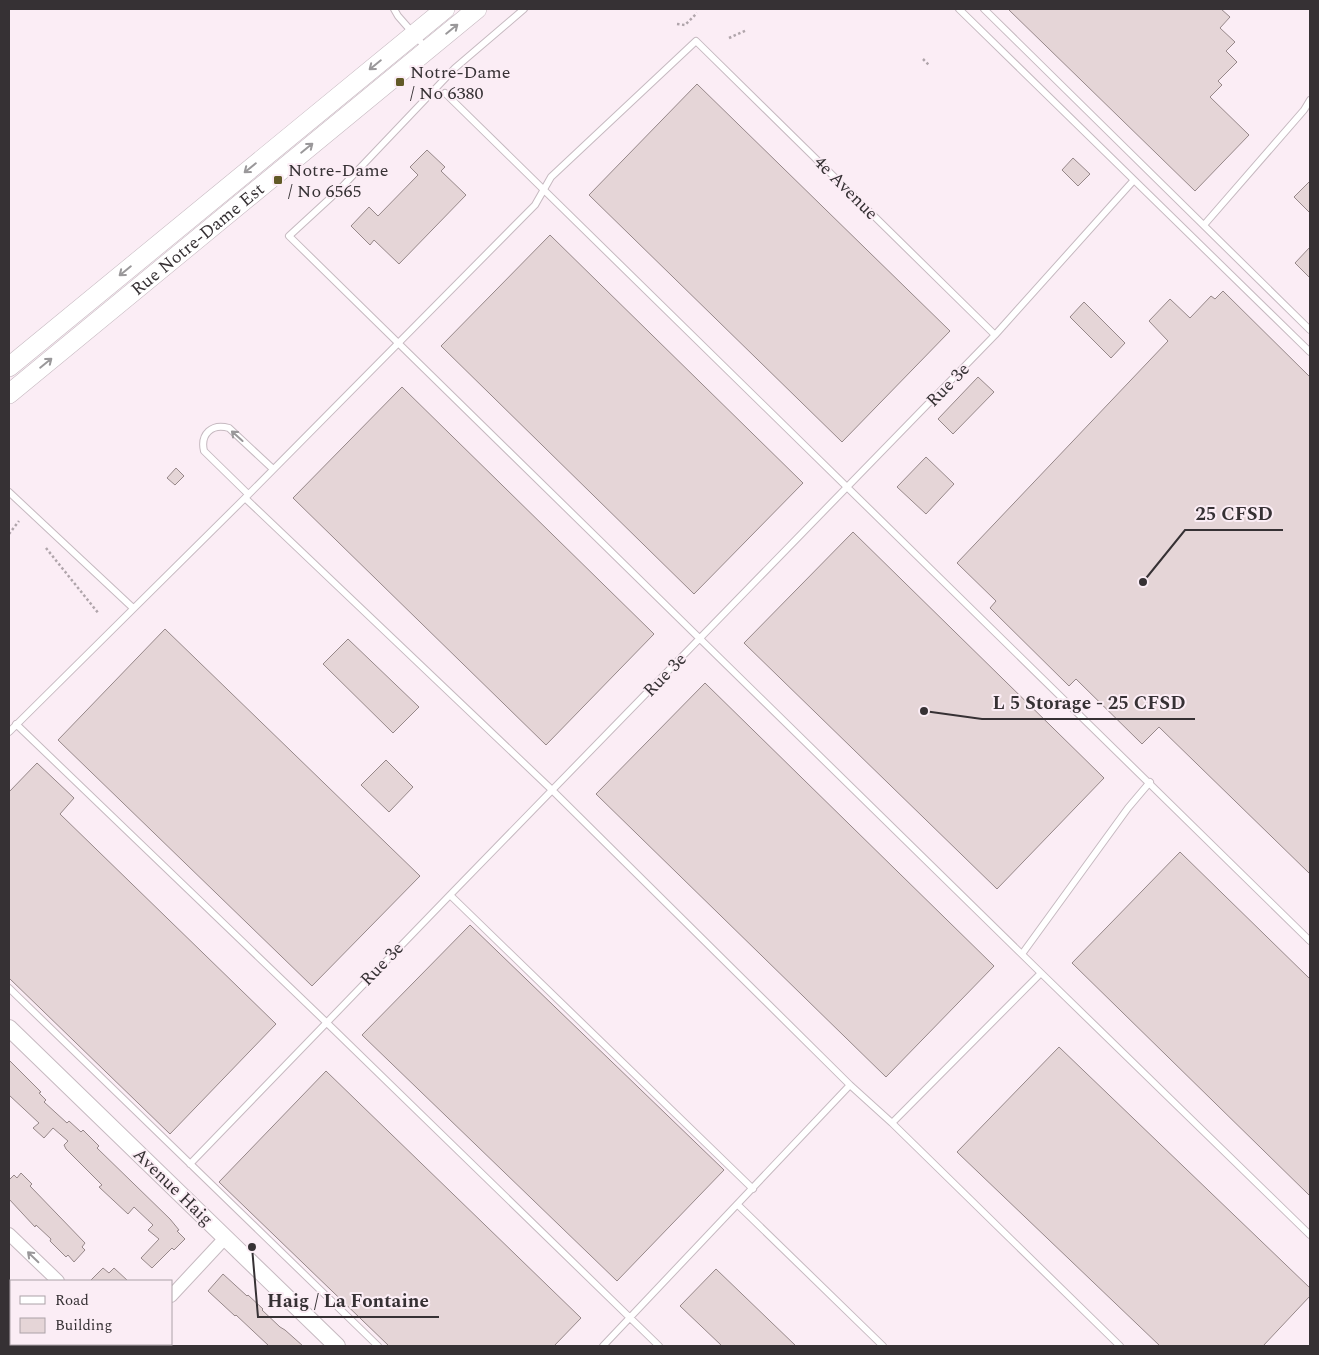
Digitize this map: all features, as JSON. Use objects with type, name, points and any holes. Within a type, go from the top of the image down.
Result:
[{"type":"main road","name":"Rue Notre-Dame Est","points":[[9,367],[445,9]]},
{"type":"main road","name":"Rue Notre-Dame Est","points":[[9,394],[477,9]]},
{"type":"street","name":"Avenue Haig","points":[[9,1028],[336,1346]]},
{"type":"street","points":[[9,1234],[57,1280]]},
{"type":"street","points":[[172,1295],[225,1238]]},
{"type":"lane","points":[[394,9],[397,15],[427,49]]},
{"type":"lane","points":[[524,9],[455,68],[339,190],[289,236],[1310,1235]]},
{"type":"lane","points":[[959,9],[1310,352]]},
{"type":"lane","points":[[984,9],[1310,330]]},
{"type":"lane","name":"4e Avenue","points":[[544,190],[552,177],[696,40],[995,335]]},
{"type":"lane","points":[[445,93],[1150,782],[1310,941]]},
{"type":"lane","points":[[1204,225],[1304,110],[1310,100]]},
{"type":"lane","name":"Rue 3e","points":[[190,1164],[450,894],[848,488],[995,335],[1134,180]]},
{"type":"lane","points":[[9,732],[535,205],[544,190]]},
{"type":"lane","points":[[273,469],[229,428],[220,426],[208,432],[203,445],[204,451],[246,496],[552,790],[850,1085],[1120,1346]]},
{"type":"lane","points":[[9,492],[133,608]]},
{"type":"lane","points":[[16,724],[659,1346]]},
{"type":"lane","points":[[1022,954],[1128,808],[1150,782]]},
{"type":"lane","points":[[450,894],[753,1189]]},
{"type":"lane","points":[[892,1124],[1041,973]]},
{"type":"lane","points":[[9,988],[378,1346]]},
{"type":"lane","points":[[603,1346],[850,1085]]},
{"type":"lane","points":[[738,1205],[883,1346]]},
{"type":"path","points":[[677,24],[685,24],[697,13]]},
{"type":"path","points":[[729,38],[746,30]]},
{"type":"path","points":[[923,59],[929,65]]},
{"type":"path","points":[[9,534],[19,521]]},
{"type":"path","points":[[46,548],[99,614]]},
{"type":"building","points":[[1008,9],[1221,9],[1230,17],[1220,28],[1235,42],[1226,51],[1237,62],[1218,81],[1222,85],[1210,97],[1249,135],[1195,191]]},
{"type":"building","points":[[697,84],[950,331],[842,442],[589,195]]},
{"type":"building","points":[[427,150],[445,167],[441,171],[466,195],[399,264],[374,240],[370,245],[351,226],[369,207],[378,216],[418,175],[410,167]]},
{"type":"building","points":[[1073,158],[1090,174],[1078,186],[1062,170]]},
{"type":"building","points":[[1310,181],[1310,213],[1294,197]]},
{"type":"building","points":[[550,235],[803,483],[694,594],[441,346]]},
{"type":"building","points":[[1310,247],[1310,278],[1295,263]]},
{"type":"building","points":[[1223,291],[1310,377],[1310,874],[1159,727],[1142,744],[1076,679],[1069,686],[990,608],[996,601],[957,563],[1168,341],[1149,321],[1170,299],[1190,318],[1211,296],[1215,299]]},
{"type":"building","points":[[1084,302],[1125,343],[1111,358],[1070,317]]},
{"type":"building","points":[[978,377],[994,392],[953,434],[938,419]]},
{"type":"building","points":[[402,387],[654,634],[546,745],[293,498]]},
{"type":"building","points":[[926,457],[954,484],[926,514],[897,487]]},
{"type":"building","points":[[176,468],[184,476],[175,485],[167,478]]},
{"type":"building","points":[[853,532],[1104,778],[997,889],[744,643]]},
{"type":"building","points":[[165,629],[420,876],[312,986],[58,740]]},
{"type":"building","points":[[348,639],[419,707],[393,733],[323,664]]},
{"type":"building","points":[[705,683],[994,966],[886,1077],[596,794]]},
{"type":"building","points":[[386,760],[413,787],[389,812],[361,785]]},
{"type":"building","points":[[37,763],[74,798],[60,814],[276,1024],[170,1134],[9,978],[9,792]]},
{"type":"building","points":[[1180,852],[1310,979],[1310,1196],[1072,963]]},
{"type":"building","points":[[470,925],[724,1170],[617,1281],[362,1035]]},
{"type":"building","points":[[1059,1047],[1310,1288],[1310,1296],[1263,1346],[1160,1346],[957,1152]]},
{"type":"building","points":[[9,1060],[41,1092],[39,1093],[46,1100],[44,1102],[67,1123],[69,1121],[81,1132],[83,1130],[99,1146],[97,1148],[179,1230],[177,1231],[185,1239],[174,1250],[172,1248],[152,1268],[141,1258],[159,1239],[148,1230],[153,1225],[134,1207],[128,1214],[99,1187],[102,1185],[66,1149],[64,1145],[68,1141],[53,1128],[44,1138],[33,1128],[39,1123],[9,1095]]},
{"type":"building","points":[[326,1071],[581,1318],[554,1346],[389,1346],[219,1182]]},
{"type":"building","points":[[21,1173],[32,1184],[30,1186],[85,1243],[82,1247],[85,1250],[74,1262],[68,1255],[66,1257],[36,1225],[35,1227],[9,1199],[9,1180],[14,1175],[17,1178]]},
{"type":"building","points":[[103,1268],[109,1273],[114,1268],[127,1280],[91,1280]]},
{"type":"building","points":[[716,1269],[796,1346],[722,1346],[680,1306]]},
{"type":"building","points":[[223,1274],[303,1346],[269,1346],[235,1316],[208,1291]]},
{"type":"place","name":"Notre-Dame / No 6380","points":[[400,82]]},
{"type":"place","name":"Notre-Dame / No 6565","points":[[278,180]]},
{"type":"place","name":"25 CFSD","points":[[1143,582]]},
{"type":"place","name":"L 5 Storage - 25 CFSD","points":[[924,711]]},
{"type":"place","name":"Haig / La Fontaine","points":[[252,1247]]}]
